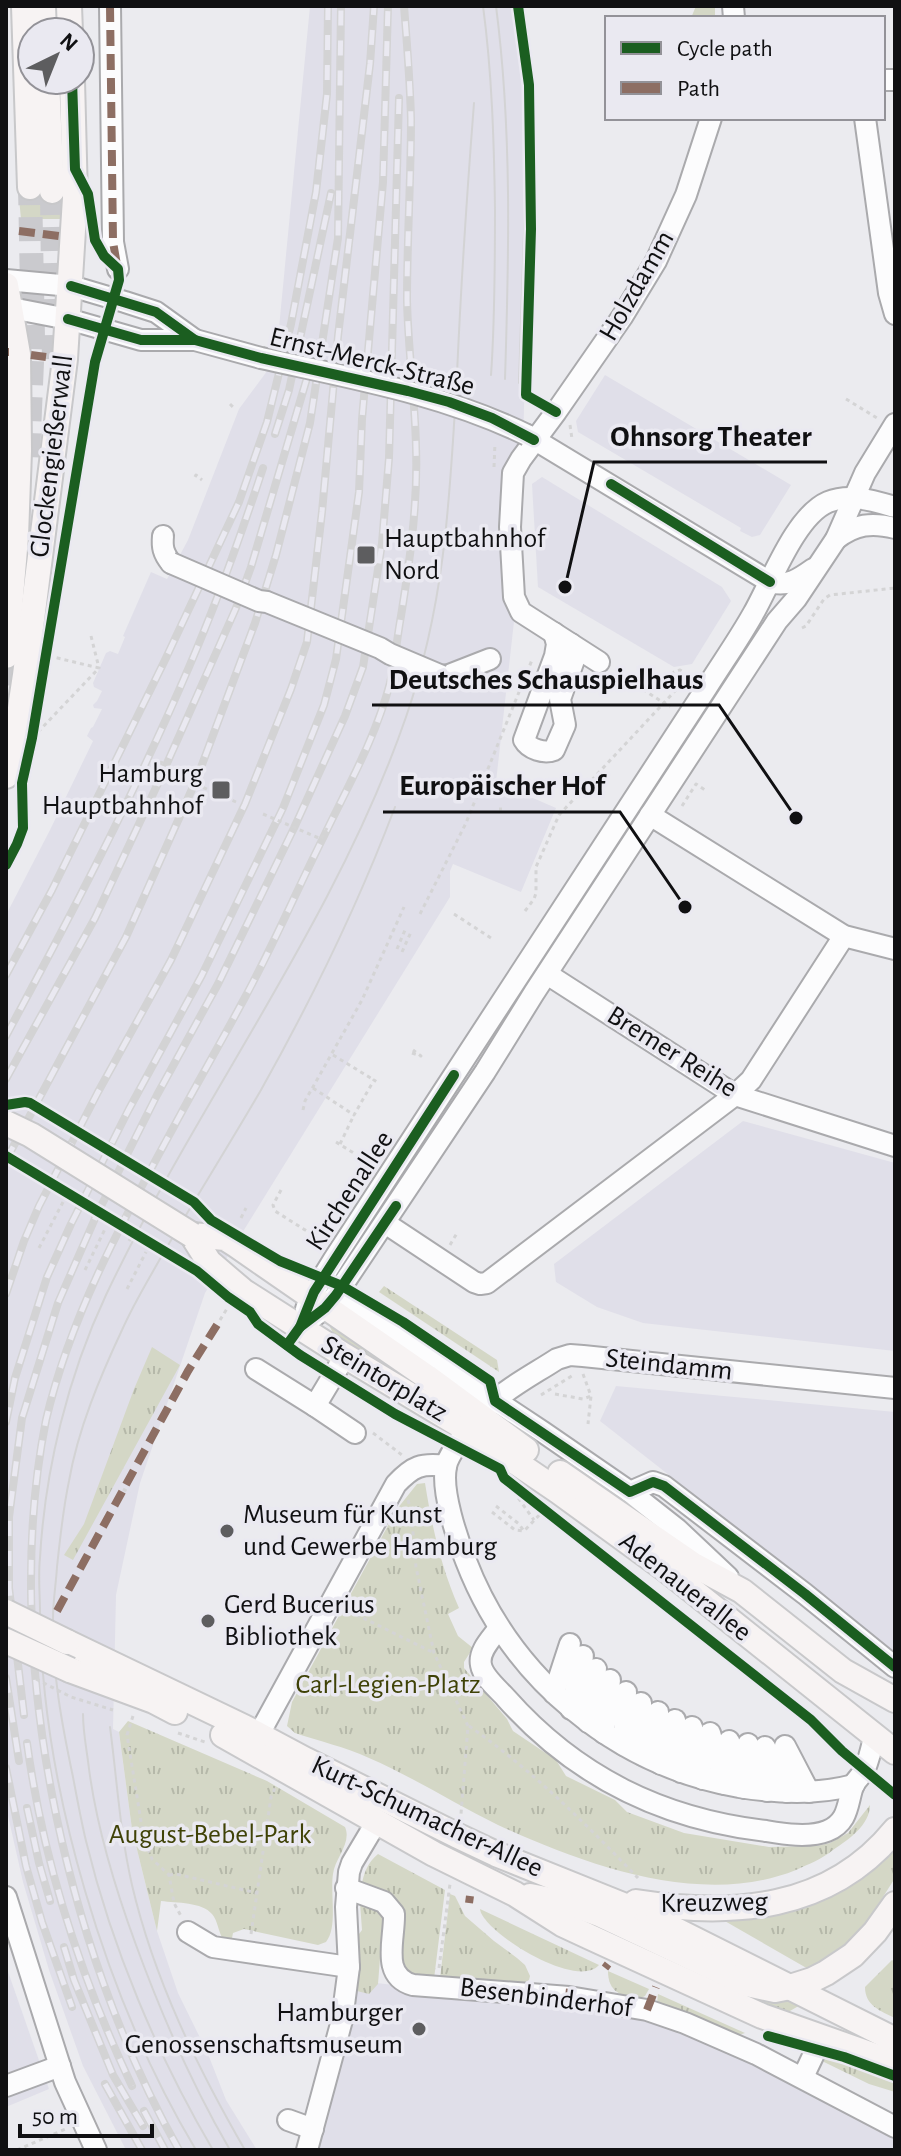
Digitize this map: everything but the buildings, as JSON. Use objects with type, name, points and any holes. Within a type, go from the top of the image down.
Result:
[{"type":"main road","points":[[32,96],[41,189],[46,96]]},
{"type":"main road","name":"Glockengießerwall","points":[[6,776],[24,737],[35,601],[68,319],[75,198],[72,96]]},
{"type":"main road","name":"Glockengießerwall","points":[[6,656],[16,537],[19,451],[18,354],[7,295]]},
{"type":"main road","points":[[6,1123],[31,1135],[192,1235]]},
{"type":"main road","name":"Steintorplatz","points":[[192,1235],[225,1238],[323,1300],[481,1416]]},
{"type":"main road","name":"Steintorplatz","points":[[192,1235],[209,1262],[243,1291],[345,1356],[481,1416]]},
{"type":"main road","name":"Adenauerallee","points":[[481,1416],[692,1564],[742,1591],[843,1671],[895,1700]]},
{"type":"main road","name":"Adenauerallee","points":[[481,1416],[668,1571],[895,1752]]},
{"type":"main road","name":"Kurt-Schumacher-Allee","points":[[6,1612],[254,1742],[377,1821],[434,1854],[515,1894],[562,1924],[762,2016],[895,2063]]},
{"type":"main road","name":"Kurt-Schumacher-Allee","points":[[6,1641],[70,1670],[154,1701],[340,1778],[486,1849],[606,1897],[709,1945],[895,2040]]},
{"type":"main road","name":"Kreuzweg","points":[[606,1897],[710,1909],[782,1902],[814,1892],[848,1873],[877,1850],[895,1830]]},
{"type":"main road","name":"Kurt-Schumacher-Allee","points":[[515,1894],[571,1904],[599,1914],[756,1987],[775,1990],[790,1987]]},
{"type":"main road","points":[[790,1987],[826,1973],[853,1955],[895,1904]]},
{"type":"street","points":[[110,6],[113,242],[118,269]]},
{"type":"street","name":"Holzdamm","points":[[557,635],[521,612],[514,597],[510,527],[513,473],[530,437],[575,386],[656,261],[686,195],[710,120]]},
{"type":"street","points":[[865,120],[889,293],[895,314]]},
{"type":"street","name":"Ernst-Merck-Straße","points":[[7,295],[71,286],[156,312],[195,340]]},
{"type":"street","name":"Ernst-Merck-Straße","points":[[7,295],[68,319],[141,340],[195,340],[408,391],[492,418],[530,437],[770,582]]},
{"type":"street","name":"Kirchenallee","points":[[300,1327],[385,1223],[777,621],[796,599],[836,539],[865,473],[894,425]]},
{"type":"street","points":[[854,498],[895,507]]},
{"type":"street","name":"Kirchenallee","points":[[323,1300],[550,928],[754,614],[793,539],[817,509],[827,502],[854,498]]},
{"type":"street","points":[[836,539],[864,525],[895,528]]},
{"type":"street","points":[[163,536],[162,548],[171,563],[442,676],[490,659]]},
{"type":"street","points":[[770,582],[792,582],[817,567]]},
{"type":"street","points":[[770,582],[776,587],[780,598],[777,621]]},
{"type":"street","points":[[557,635],[575,651],[574,660],[559,703],[565,725],[554,750],[543,752],[524,740],[555,656],[557,635]]},
{"type":"street","points":[[557,635],[599,662]]},
{"type":"street","points":[[650,815],[844,936],[895,949]]},
{"type":"street","points":[[550,928],[559,937],[559,955]]},
{"type":"street","points":[[385,1223],[474,1282],[487,1283],[751,1080],[844,936]]},
{"type":"street","name":"Bremer Reihe","points":[[547,974],[735,1095],[895,1146]]},
{"type":"street","name":"Steindamm","points":[[481,1416],[557,1359],[570,1355],[895,1388]]},
{"type":"street","points":[[315,1406],[345,1356]]},
{"type":"street","points":[[256,1369],[361,1431]]},
{"type":"street","points":[[481,1416],[446,1466],[447,1494],[460,1545],[474,1582],[499,1628],[554,1693],[596,1728],[624,1745],[652,1760],[703,1779],[777,1792],[809,1792],[854,1785]]},
{"type":"street","name":"Adenauerallee","points":[[481,1416],[630,1492],[677,1529],[742,1591]]},
{"type":"street","points":[[254,1742],[396,1484],[416,1467],[446,1466]]},
{"type":"street","points":[[630,1492],[653,1482],[664,1486],[895,1667]]},
{"type":"street","points":[[499,1628],[480,1659],[481,1666],[544,1737],[567,1757],[612,1785],[694,1817],[742,1829],[805,1834],[826,1831],[836,1825],[848,1809],[854,1785],[865,1770],[875,1736]]},
{"type":"street","points":[[554,1693],[670,1708],[809,1792]]},
{"type":"street","points":[[596,1728],[670,1708]]},
{"type":"street","points":[[624,1745],[670,1708]]},
{"type":"street","points":[[652,1760],[670,1708]]},
{"type":"street","points":[[670,1708],[681,1772]]},
{"type":"street","points":[[670,1708],[703,1779]]},
{"type":"street","points":[[670,1708],[735,1786]]},
{"type":"street","points":[[571,1709],[670,1708],[777,1792]]},
{"type":"street","points":[[307,2150],[342,2020],[349,1967],[346,1888],[352,1863],[377,1821]]},
{"type":"street","name":"Besenbinderhof","points":[[346,1888],[384,1902],[394,1914],[391,1957],[396,1976],[404,1983],[569,1997],[647,2010],[736,2045],[895,2127]]},
{"type":"street","points":[[6,1897],[60,2066],[96,2150]]},
{"type":"street","points":[[188,1932],[213,1947],[349,1967]]},
{"type":"street","points":[[803,2077],[822,2037]]},
{"type":"street","points":[[6,2086],[60,2066]]},
{"type":"street","points":[[288,2120],[313,2129]]},
{"type":"path","points":[[846,399],[894,425]]},
{"type":"path","points":[[230,404],[234,408]]},
{"type":"path","points":[[195,477],[202,480]]},
{"type":"path","points":[[802,628],[830,595],[895,588]]},
{"type":"path","points":[[420,914],[466,823],[542,635],[557,635]]},
{"type":"path","points":[[91,636],[99,668]]},
{"type":"path","points":[[46,655],[99,668]]},
{"type":"path","points":[[599,662],[686,718]]},
{"type":"path","points":[[24,737],[99,668]]},
{"type":"path","points":[[662,688],[680,670]]},
{"type":"path","points":[[525,911],[536,893],[539,854],[559,815],[689,676]]},
{"type":"path","points":[[162,761],[159,768],[236,802]]},
{"type":"path","points":[[682,806],[696,784],[705,790]]},
{"type":"path","points":[[263,814],[321,839],[327,828]]},
{"type":"path","points":[[303,1110],[305,1101],[362,1000],[404,907]]},
{"type":"path","points":[[454,914],[491,938]]},
{"type":"path","points":[[405,930],[399,950],[411,932]]},
{"type":"path","points":[[332,1055],[375,1081],[338,1143],[360,1157],[375,1179]]},
{"type":"path","points":[[313,1088],[354,1115]]},
{"type":"path","points":[[41,1176],[79,1200]]},
{"type":"path","points":[[281,1190],[273,1205],[275,1211],[313,1235]]},
{"type":"path","points":[[39,1248],[63,1202]]},
{"type":"path","points":[[241,1218],[246,1208]]},
{"type":"path","points":[[85,1270],[106,1222],[133,1234],[151,1249],[127,1289]]},
{"type":"path","points":[[448,1248],[457,1233]]},
{"type":"path","points":[[220,1320],[232,1303]]},
{"type":"path","points":[[541,1395],[581,1370],[591,1396],[588,1424]]},
{"type":"path","points":[[584,1392],[591,1396]]},
{"type":"path","points":[[555,1394],[583,1399],[591,1396]]},
{"type":"path","points":[[361,1431],[411,1462],[396,1477],[396,1484],[407,1496],[411,1510],[416,1567],[434,1653],[468,1726],[531,1773],[638,1878]]},
{"type":"path","points":[[504,1478],[534,1520]]},
{"type":"path","points":[[123,1489],[130,1493]]},
{"type":"path","points":[[496,1506],[524,1531]]},
{"type":"path","points":[[524,1531],[545,1509]]},
{"type":"path","points":[[492,1512],[515,1530],[524,1531]]},
{"type":"path","points":[[331,1602],[434,1653]]},
{"type":"path","points":[[133,1716],[127,1735],[144,1840],[152,1859],[169,1875],[174,1903],[188,1932]]},
{"type":"path","points":[[459,1826],[468,1726]]},
{"type":"path","points":[[248,1952],[271,1797],[278,1781]]},
{"type":"path","points":[[169,1875],[257,1893]]},
{"type":"path","points":[[436,1986],[450,1885]]},
{"type":"path","points":[[17,2150],[82,2122]]},
{"type":"shaded area","points":[[310,6],[524,6],[532,88],[520,568],[496,782],[556,808],[521,892],[453,864],[450,897],[205,1293],[140,1483],[116,1595],[113,1729],[119,1732],[132,1829],[157,1931],[178,1993],[208,2054],[226,2100],[257,2150],[126,2150],[83,2066],[49,1970],[23,1882],[6,1807],[6,915],[93,741],[87,736],[102,709],[93,705],[102,691],[93,683],[106,653],[118,654],[151,572],[167,579],[188,540],[239,409],[276,359]]},
{"type":"shaded area","points":[[605,375],[791,485],[760,535],[752,537],[740,531],[741,528],[578,432],[576,421]]},
{"type":"shaded area","points":[[542,477],[722,587],[731,601],[692,664],[674,667],[538,587],[532,484]]},
{"type":"shaded area","points":[[743,1121],[895,1163],[895,1351],[643,1323],[597,1307],[556,1282],[554,1264]]},
{"type":"shaded area","points":[[616,1386],[895,1412],[895,1652],[600,1421]]},
{"type":"shaded area","points":[[6,1966],[49,2089],[6,2107]]},
{"type":"shaded area","points":[[358,1981],[548,2002],[656,2021],[722,2048],[895,2137],[895,2150],[319,2150]]},
{"type":"green space","points":[[696,6],[715,6],[715,16],[692,16]]},
{"type":"green space","points":[[18,188],[64,188],[60,219],[21,219]]},
{"type":"green space","points":[[384,1286],[497,1360],[499,1372],[379,1292]]},
{"type":"green space","points":[[333,1320],[443,1404],[333,1333],[330,1327]]},
{"type":"green space","points":[[152,1347],[180,1365],[73,1560],[64,1555],[84,1524]]},
{"type":"green space","name":"Carl-Legien-Platz","points":[[425,1483],[438,1547],[459,1608],[448,1614],[458,1636],[473,1648],[464,1662],[464,1668],[507,1719],[513,1731],[556,1760],[566,1776],[615,1800],[627,1812],[684,1833],[769,1847],[817,1846],[848,1833],[870,1805],[862,1825],[845,1842],[820,1859],[760,1881],[722,1885],[644,1877],[606,1867],[532,1840],[369,1758],[295,1733],[287,1726],[292,1702],[397,1509],[417,1484]]},
{"type":"green space","name":"August-Bebel-Park","points":[[128,1721],[267,1781],[345,1827],[345,1845],[333,1874],[333,1919],[326,1942],[318,1945],[244,1929],[233,1933],[231,1943],[223,1939],[208,1910],[161,1901],[157,1931],[132,1829],[119,1732]]},
{"type":"green space","points":[[895,1846],[895,1878],[862,1930],[843,1949],[810,1970],[723,1920],[764,1918],[823,1899],[853,1881]]},
{"type":"green space","points":[[378,1854],[445,1890],[434,1979],[412,1977],[398,1965],[402,1911],[361,1887],[366,1869]]},
{"type":"green space","points":[[450,1894],[455,1896],[465,1916],[525,1965],[529,1980],[524,1984],[440,1978]]},
{"type":"green space","points":[[360,1903],[379,1911],[383,1920],[378,1984],[369,1994],[357,1991],[359,1934],[362,1930]]},
{"type":"green space","points":[[480,1909],[599,1965],[587,1971],[552,1965],[496,1931]]},
{"type":"green space","points":[[593,1924],[741,1994],[770,1999],[789,1996],[802,2004],[783,2015]]},
{"type":"green space","points":[[892,1960],[895,1962],[895,2018],[871,2003],[865,1987]]},
{"type":"green space","points":[[608,1971],[649,1989],[639,1999],[621,1994],[610,1984]]},
{"type":"green space","points":[[658,1994],[745,2033],[736,2036],[660,2005],[657,2003]]},
{"type":"green space","points":[[825,2054],[895,2079],[895,2092],[869,2084],[824,2062],[821,2058]]},
{"type":"tunnel","points":[[28,457],[33,338],[30,187]]},
{"type":"tunnel","points":[[52,191],[54,366]]},
{"type":"tunnel","points":[[6,685],[13,637]]},
{"type":"tram line","points":[[483,6],[495,184],[491,375]]},
{"type":"tram line","points":[[496,6],[507,146],[505,379]]},
{"type":"tram line","points":[[519,383],[526,173],[520,42]]},
{"type":"tram line","points":[[196,2150],[134,2027],[85,1891],[67,1820],[44,1679],[39,1572],[47,1491],[70,1390],[106,1295],[182,1151],[342,867],[377,793],[406,717],[430,631],[444,547],[474,103]]},
{"type":"tram line","points":[[213,2150],[173,2077],[138,2000],[109,1921],[86,1841],[62,1718],[54,1658],[53,1605],[62,1524],[73,1462],[84,1423],[126,1321],[298,1021],[350,916],[395,807]]},
{"type":"tram line","points":[[83,1714],[92,1791],[121,1902],[178,2050],[230,2150]]},
{"type":"tram line","points":[[110,1727],[128,1865],[141,1920],[179,2022],[245,2150]]},
{"type":"railway","points":[[6,975],[52,890],[165,660],[239,502],[267,422],[291,324],[316,192],[327,94],[328,6]]},
{"type":"railway","points":[[6,1160],[126,937],[197,778],[255,623],[276,555],[310,423],[338,238],[341,6]]},
{"type":"railway","points":[[6,1294],[39,1206],[171,960],[245,804],[307,642],[374,6]]},
{"type":"railway","points":[[6,1422],[15,1378],[47,1277],[129,1109],[202,975],[283,808],[324,705],[336,659],[359,492],[362,419],[383,182],[388,6]]},
{"type":"railway","points":[[179,2150],[138,2070],[103,1983],[74,1890],[52,1795],[38,1699],[31,1603],[34,1509],[46,1420],[83,1307],[135,1200],[264,961],[360,762],[390,683],[410,553],[416,468],[407,300],[411,119],[404,6]]},
{"type":"railway","points":[[24,1715],[9,1588],[9,1517],[22,1418],[58,1303],[97,1214],[218,984],[294,828],[345,716],[363,667],[382,543],[389,458],[399,98]]},
{"type":"railway","points":[[275,434],[289,390],[331,193]]},
{"type":"railway","points":[[6,1079],[95,918],[236,608],[307,378]]},
{"type":"railway","points":[[6,1036],[147,761],[219,593],[263,468]]},
{"type":"railway","points":[[6,1678],[19,1761]]},
{"type":"railway","points":[[27,1743],[43,1831],[66,1918],[96,2003],[132,2086]]},
{"type":"railway","points":[[6,1768],[26,1866],[72,2007]]},
{"type":"railway","points":[[27,1808],[50,1901]]},
{"type":"railway","points":[[64,1947],[74,1980],[113,2075],[143,2126]]},
{"type":"railway","points":[[105,2084],[142,2150]]},
{"type":"railway","points":[[144,2111],[165,2150]]},
{"type":"marked path","points":[[110,6],[113,242],[117,265]]},
{"type":"marked path","points":[[19,231],[59,236]]},
{"type":"marked path","points":[[31,355],[46,357]]},
{"type":"marked path","points":[[57,1611],[188,1371],[220,1320]]},
{"type":"marked path","points":[[469,1903],[470,1896]]},
{"type":"marked path","points":[[605,1968],[608,1964]]},
{"type":"marked path","points":[[647,2010],[656,1987]]},
{"type":"marked path","points":[[569,1997],[570,1989]]},
{"type":"cycle path","points":[[518,6],[529,85],[531,229],[526,395],[556,412]]},
{"type":"cycle path","points":[[6,865],[23,828],[22,783],[95,362],[119,280],[118,269],[104,256],[95,240],[88,194],[75,169],[73,96]]},
{"type":"cycle path","points":[[71,286],[156,312],[195,340]]},
{"type":"cycle path","points":[[68,319],[141,340],[195,340],[408,391],[492,418],[534,440]]},
{"type":"cycle path","points":[[611,484],[770,582]]},
{"type":"cycle path","points":[[287,1345],[300,1327],[314,1292],[454,1075]]},
{"type":"cycle path","points":[[6,1105],[30,1103],[194,1202],[211,1220],[280,1261],[342,1286],[403,1322],[490,1381],[495,1401],[630,1492],[653,1482],[664,1486],[895,1667]]},
{"type":"cycle path","points":[[6,1156],[197,1271],[250,1312],[258,1324],[300,1355],[395,1414],[500,1469],[504,1478],[811,1720],[842,1751],[895,1795]]},
{"type":"cycle path","points":[[300,1327],[325,1308],[336,1295],[396,1206]]},
{"type":"cycle path","points":[[768,2036],[844,2057],[895,2076]]},
{"type":"place","name":"Hauptbahnhof Nord","points":[[366,555]]},
{"type":"place","name":"Ohnsorg Theater","points":[[565,587]]},
{"type":"place","name":"Hamburg Hauptbahnhof","points":[[221,790]]},
{"type":"place","name":"Deutsches Schauspielhaus","points":[[796,818]]},
{"type":"place","name":"Europäischer Hof","points":[[685,907]]},
{"type":"place","name":"Museum für Kunst und Gewerbe Hamburg","points":[[227,1531]]},
{"type":"place","name":"Gerd Bucerius Bibliothek","points":[[208,1621]]},
{"type":"place","name":"Hamburger Genossenschaftsmuseum","points":[[419,2029]]}]
